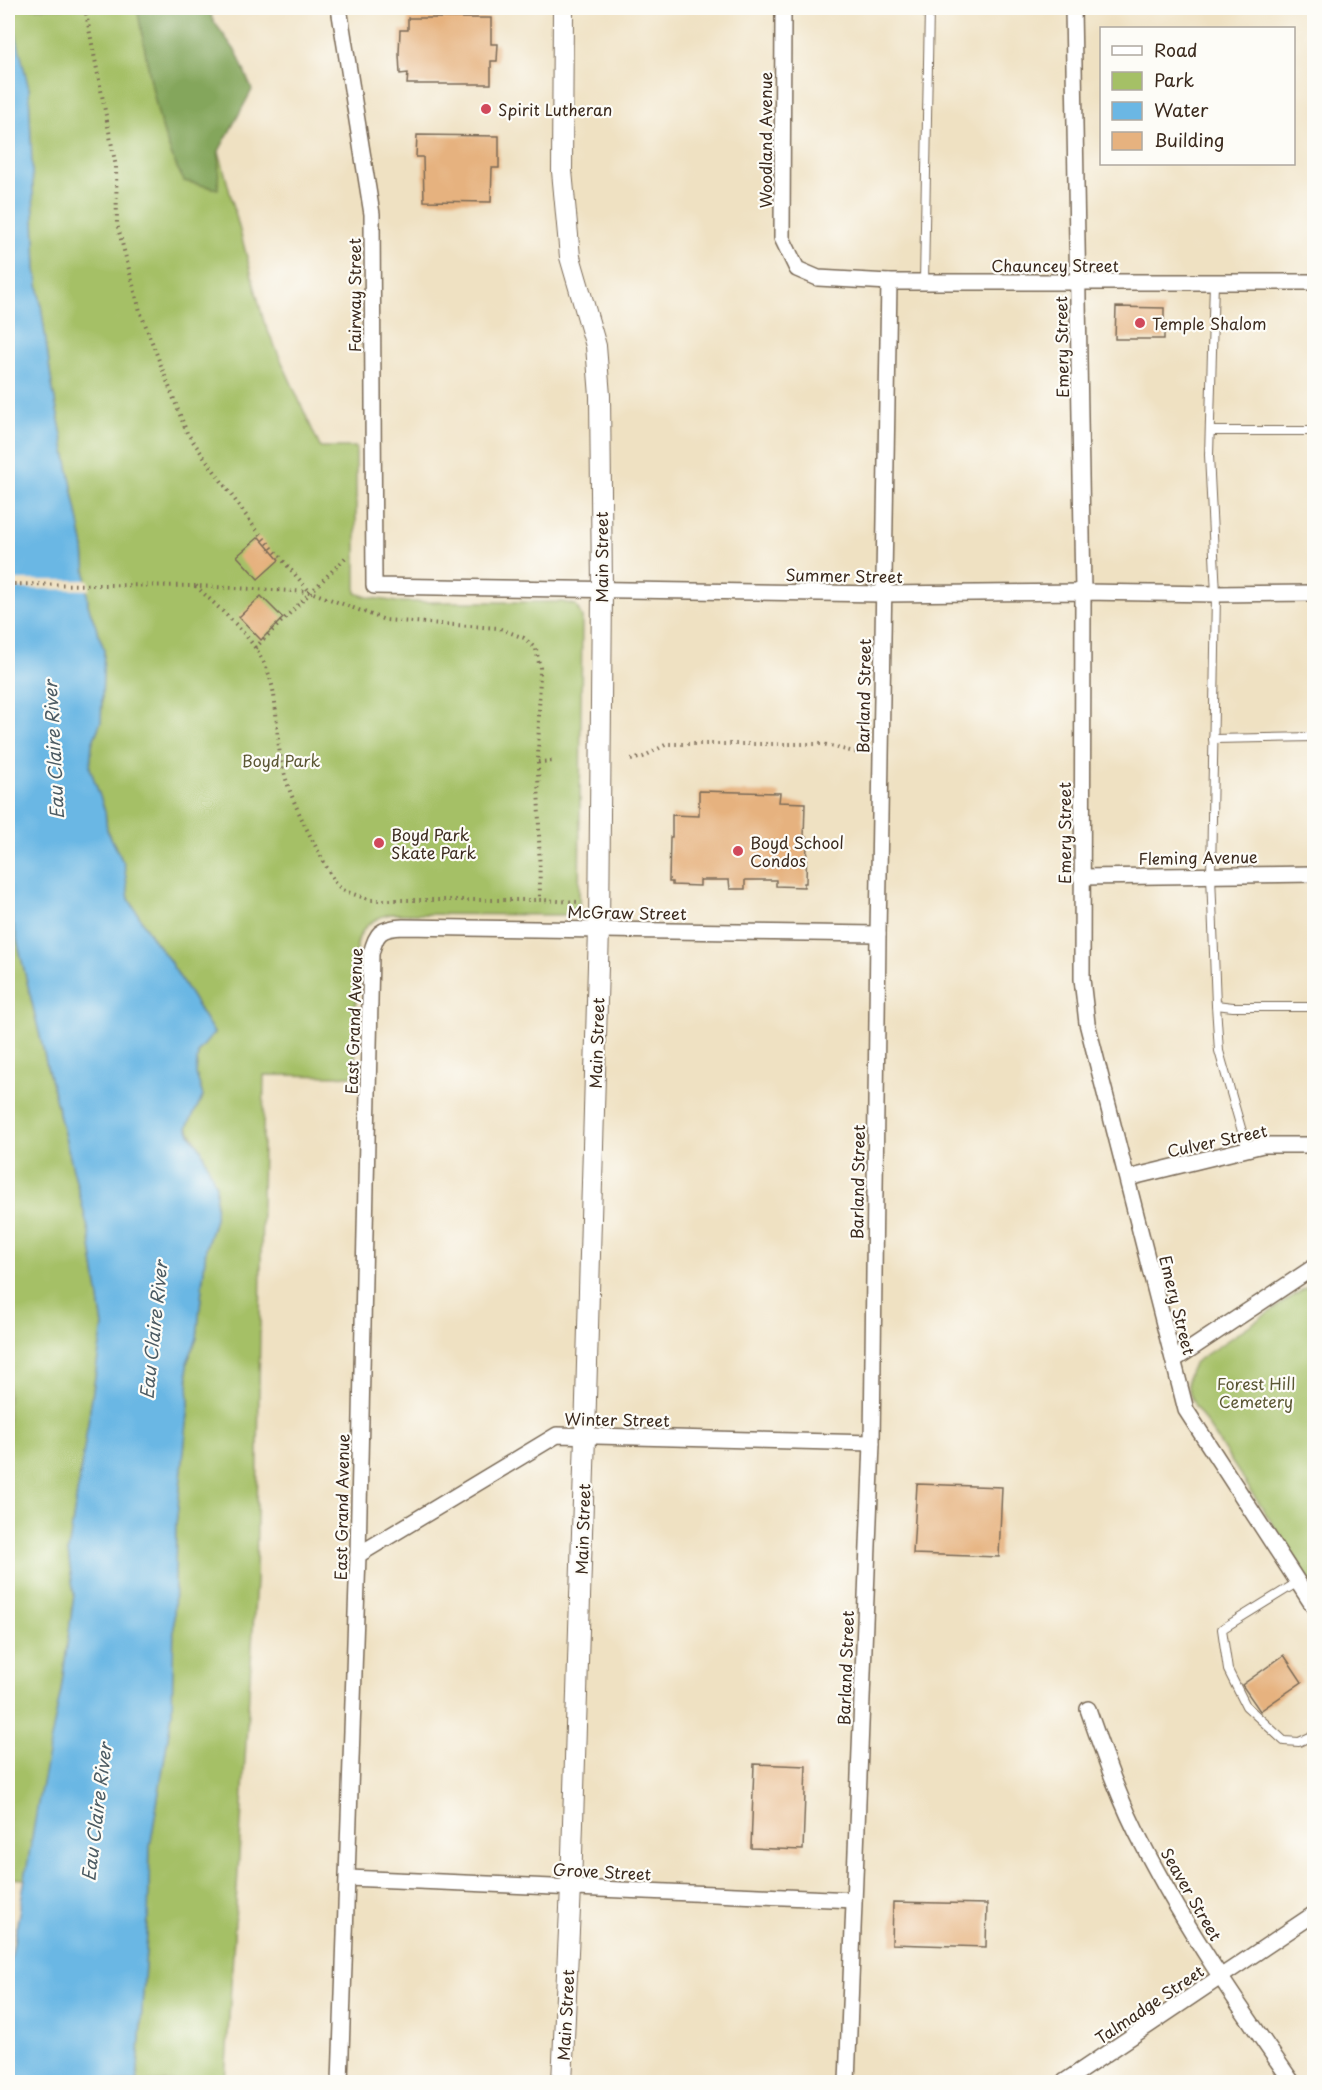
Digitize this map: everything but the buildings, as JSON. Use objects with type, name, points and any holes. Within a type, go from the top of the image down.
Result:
[{"type":"street","name":"Fairway Street","points":[[339,8],[372,214],[374,586]]},
{"type":"street","name":"Main Street","points":[[562,2082],[585,1436],[599,929],[602,589],[600,396],[596,346],[570,257],[562,171],[563,8]]},
{"type":"street","name":"Woodland Avenue","points":[[783,8],[782,238],[797,268]]},
{"type":"street","name":"Emery Street","points":[[1073,8],[1083,592],[1082,979],[1087,1023],[1186,1410],[1314,1607]]},
{"type":"street","name":"Chauncey Street","points":[[797,268],[818,278],[889,282],[1314,282]]},
{"type":"street","name":"Barland Street","points":[[847,2082],[872,1443],[880,753],[889,282]]},
{"type":"street","name":"Summer Street","points":[[374,586],[883,594],[1314,593]]},
{"type":"street","name":"Fleming Avenue","points":[[1081,877],[1314,874]]},
{"type":"street","name":"McGraw Street","points":[[378,934],[384,929],[394,927],[878,934]]},
{"type":"street","name":"East Grand Avenue","points":[[340,2082],[358,1556],[370,954],[378,934]]},
{"type":"street","name":"Culver Street","points":[[1128,1178],[1263,1145],[1314,1144]]},
{"type":"street","points":[[1174,1360],[1314,1267]]},
{"type":"street","name":"Winter Street","points":[[358,1556],[557,1435],[872,1443]]},
{"type":"street","name":"Seaver Street","points":[[1088,1709],[1113,1779],[1143,1845],[1220,1978],[1292,2082]]},
{"type":"street","name":"Grove Street","points":[[348,1878],[854,1900]]},
{"type":"street","name":"Talmadge Street","points":[[1064,2082],[1314,1914]]},
{"type":"lane","points":[[924,282],[929,8]]},
{"type":"lane","points":[[1214,282],[1209,455],[1216,594],[1211,875],[1219,1051],[1247,1149]]},
{"type":"lane","points":[[1210,431],[1314,431]]},
{"type":"lane","points":[[1213,739],[1314,737]]},
{"type":"lane","points":[[1216,1005],[1314,1007]]},
{"type":"lane","points":[[1298,1582],[1222,1629],[1228,1670],[1246,1706],[1284,1741],[1299,1742],[1314,1735]]},
{"type":"path","points":[[86,8],[116,167],[117,224],[140,311],[187,433],[255,528],[311,592]]},
{"type":"path","points":[[255,648],[346,557]]},
{"type":"path","points":[[8,584],[194,586],[311,592],[385,620],[498,628],[524,638],[536,649],[540,668],[538,762],[540,900]]},
{"type":"path","points":[[194,586],[255,648],[265,664],[274,686],[282,764],[292,795],[334,881],[342,890],[356,897],[396,902],[540,900],[579,902]]},
{"type":"path","points":[[631,760],[643,757],[667,744],[823,744],[854,752],[880,753]]},
{"type":"path","points":[[538,762],[555,761]]},
{"type":"path","points":[[396,902],[396,908]]},
{"type":"green space","name":"Boyd Park","points":[[8,8],[170,8],[219,151],[264,322],[320,447],[356,447],[356,593],[397,602],[562,602],[576,605],[582,617],[579,905],[571,914],[563,915],[390,914],[379,918],[365,928],[357,944],[355,1076],[264,1075],[256,1581],[225,2082],[137,2082],[148,1920],[150,1847],[172,1713],[176,1525],[189,1404],[187,1363],[197,1338],[206,1248],[215,1219],[216,1186],[201,1149],[187,1127],[203,1096],[196,1074],[198,1052],[214,1033],[129,899],[124,864],[107,830],[105,811],[90,768],[92,744],[101,721],[104,649],[88,605],[84,548],[52,385],[36,269],[29,89]]},
{"type":"green space","points":[[137,8],[210,8],[212,19],[237,53],[252,90],[219,151],[218,189],[184,181],[174,161],[154,97]]},
{"type":"green space","points":[[8,902],[89,1232],[103,1326],[68,1552],[74,1594],[61,1690],[25,1879],[8,1878]]},
{"type":"green space","name":"Forest Hill Cemetery","points":[[1314,1282],[1314,1587],[1195,1406],[1190,1395],[1188,1379],[1195,1362]]},
{"type":"water","name":"Eau Claire River","points":[[8,10],[29,89],[36,269],[52,385],[84,548],[88,605],[104,649],[101,721],[92,744],[90,768],[105,811],[107,830],[124,864],[129,899],[214,1033],[198,1052],[196,1074],[203,1096],[187,1127],[201,1149],[216,1186],[215,1219],[206,1248],[197,1338],[187,1363],[189,1404],[176,1525],[172,1713],[150,1847],[148,1920],[137,2082],[8,2082],[9,1970],[38,1803],[61,1690],[74,1595],[68,1552],[103,1326],[89,1232],[8,902]]},
{"type":"pier","points":[[8,580],[89,580],[90,590],[8,589]]},
{"type":"place","name":"Spirit Lutheran","points":[[486,109]]},
{"type":"place","name":"Temple Shalom","points":[[1140,323]]},
{"type":"place","name":"Boyd Park Skate Park","points":[[379,843]]},
{"type":"place","name":"Boyd School Condos","points":[[738,851]]}]
